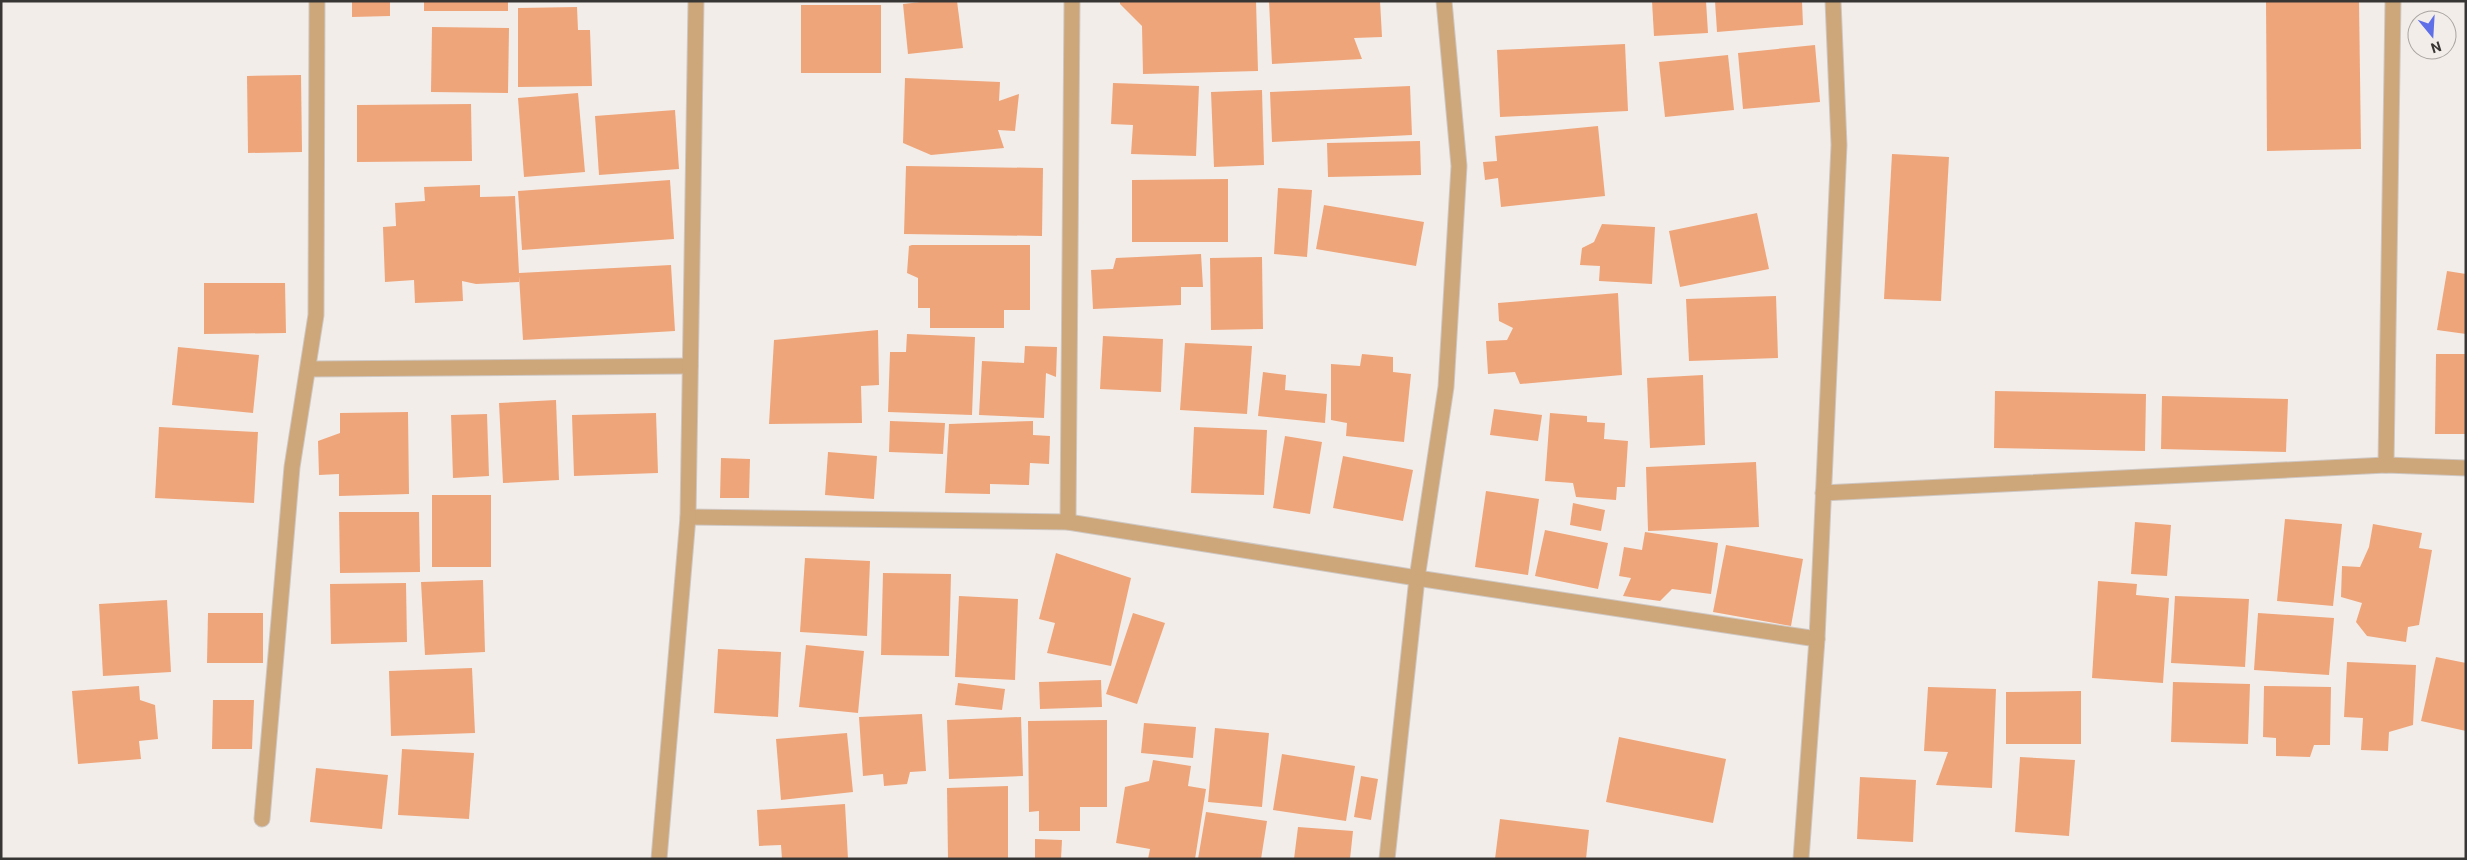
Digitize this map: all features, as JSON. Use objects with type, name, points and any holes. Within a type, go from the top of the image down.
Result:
[{"type":"street","points":[[262,818],[292,467],[316,315],[317,1]]},
{"type":"street","points":[[659,859],[688,517],[696,1]]},
{"type":"street","points":[[1068,522],[1072,1]]},
{"type":"street","points":[[1387,859],[1417,578],[1446,387],[1459,166],[1444,1]]},
{"type":"street","points":[[1801,859],[1817,639],[1839,145],[1833,1]]},
{"type":"street","points":[[2386,465],[2393,1]]},
{"type":"street","points":[[308,369],[690,366]]},
{"type":"street","points":[[1824,492],[2386,465],[2466,468]]},
{"type":"street","points":[[688,517],[1068,522],[1817,639]]},
{"type":"building","points":[[352,1],[390,1],[390,16],[352,17]]},
{"type":"building","points":[[424,1],[508,1],[508,11],[424,11]]},
{"type":"building","points":[[957,1],[963,48],[908,54],[903,4]]},
{"type":"building","points":[[1120,1],[1256,1],[1258,71],[1143,74],[1142,26],[1120,4]]},
{"type":"building","points":[[1269,1],[1380,1],[1382,37],[1354,38],[1362,59],[1272,64]]},
{"type":"building","points":[[1652,1],[1706,1],[1708,33],[1654,36]]},
{"type":"building","points":[[1715,1],[1802,1],[1803,25],[1717,32]]},
{"type":"building","points":[[2266,1],[2359,1],[2361,149],[2267,151]]},
{"type":"building","points":[[801,5],[881,5],[881,73],[801,73]]},
{"type":"building","points":[[577,7],[578,30],[590,30],[592,86],[518,87],[518,8]]},
{"type":"building","points":[[432,27],[509,28],[508,93],[431,92]]},
{"type":"building","points":[[1625,44],[1628,111],[1500,117],[1497,50]]},
{"type":"building","points":[[1815,45],[1820,102],[1743,109],[1738,53]]},
{"type":"building","points":[[1728,55],[1734,110],[1665,117],[1659,62]]},
{"type":"building","points":[[301,75],[302,152],[248,153],[247,76]]},
{"type":"building","points":[[905,78],[1000,82],[999,101],[1019,94],[1015,131],[998,130],[1004,148],[931,155],[903,143]]},
{"type":"building","points":[[1113,83],[1199,86],[1196,156],[1131,154],[1133,125],[1111,124]]},
{"type":"building","points":[[1410,86],[1412,135],[1272,142],[1270,92]]},
{"type":"building","points":[[1262,90],[1264,165],[1214,167],[1211,92]]},
{"type":"building","points":[[578,93],[585,172],[524,177],[518,98]]},
{"type":"building","points":[[471,104],[472,161],[357,162],[357,105]]},
{"type":"building","points":[[675,110],[679,169],[599,175],[595,116]]},
{"type":"building","points":[[1598,126],[1605,196],[1501,207],[1498,178],[1485,180],[1483,162],[1497,161],[1495,136]]},
{"type":"building","points":[[1420,141],[1421,175],[1328,177],[1327,143]]},
{"type":"building","points":[[1892,154],[1949,157],[1941,301],[1884,299]]},
{"type":"building","points":[[906,166],[1043,168],[1042,236],[904,234]]},
{"type":"building","points":[[1228,179],[1228,242],[1132,242],[1132,180]]},
{"type":"building","points":[[670,180],[674,239],[522,250],[518,191]]},
{"type":"building","points":[[480,185],[480,197],[515,196],[519,273],[671,265],[675,331],[523,340],[519,276],[519,282],[476,284],[462,281],[463,301],[415,303],[414,280],[385,282],[383,227],[396,226],[395,203],[425,201],[424,187]]},
{"type":"building","points":[[1278,188],[1312,190],[1307,257],[1274,254]]},
{"type":"building","points":[[1324,205],[1424,222],[1416,266],[1316,249]]},
{"type":"building","points":[[1757,213],[1769,269],[1680,287],[1669,231]]},
{"type":"building","points":[[1602,224],[1655,227],[1652,284],[1599,281],[1600,266],[1580,265],[1582,248],[1594,242]]},
{"type":"building","points":[[1030,245],[1030,310],[1004,310],[1004,328],[930,328],[930,308],[918,308],[918,278],[907,273],[909,246]]},
{"type":"building","points":[[1201,254],[1203,287],[1181,287],[1181,305],[1093,309],[1091,270],[1113,269],[1116,258]]},
{"type":"building","points":[[1262,257],[1263,329],[1211,330],[1210,258]]},
{"type":"building","points":[[2447,271],[2466,274],[2466,334],[2437,330]]},
{"type":"building","points":[[204,283],[285,283],[286,333],[204,334]]},
{"type":"building","points":[[1618,293],[1622,375],[1520,384],[1515,372],[1488,374],[1486,341],[1507,340],[1513,328],[1499,321],[1498,303]]},
{"type":"building","points":[[1776,296],[1778,358],[1689,361],[1686,299]]},
{"type":"building","points":[[878,330],[879,385],[861,386],[862,423],[769,424],[774,340]]},
{"type":"building","points":[[907,334],[975,337],[972,415],[888,412],[890,352],[906,352]]},
{"type":"building","points":[[1103,336],[1163,339],[1161,392],[1100,389]]},
{"type":"building","points":[[1185,343],[1252,346],[1247,414],[1180,410]]},
{"type":"building","points":[[1025,346],[1057,347],[1056,377],[1046,373],[1044,418],[979,415],[982,361],[1024,363]]},
{"type":"building","points":[[178,347],[259,355],[253,413],[172,405]]},
{"type":"building","points":[[1362,354],[1393,357],[1393,372],[1411,374],[1404,442],[1346,436],[1347,423],[1331,420],[1331,364],[1360,366]]},
{"type":"building","points":[[2436,354],[2466,354],[2466,434],[2435,434]]},
{"type":"building","points":[[1263,372],[1286,375],[1285,390],[1327,394],[1325,423],[1258,416]]},
{"type":"building","points":[[1703,375],[1705,445],[1650,448],[1647,378]]},
{"type":"building","points":[[1995,391],[2146,394],[2145,451],[1994,448]]},
{"type":"building","points":[[2162,396],[2288,399],[2286,452],[2161,449]]},
{"type":"building","points":[[556,400],[559,480],[503,483],[499,403]]},
{"type":"building","points":[[1494,409],[1542,415],[1538,441],[1490,435]]},
{"type":"building","points":[[408,412],[409,494],[339,496],[339,474],[319,475],[318,441],[340,433],[340,413]]},
{"type":"building","points":[[656,413],[658,473],[574,476],[572,415]]},
{"type":"building","points":[[1550,413],[1587,416],[1587,422],[1605,423],[1604,439],[1628,441],[1625,487],[1617,487],[1616,500],[1576,497],[1573,483],[1545,481]]},
{"type":"building","points":[[487,414],[489,476],[453,478],[451,415]]},
{"type":"building","points":[[890,421],[945,423],[943,454],[889,452]]},
{"type":"building","points":[[1033,421],[1033,435],[1050,436],[1049,464],[1030,463],[1029,485],[990,484],[990,494],[945,493],[949,424]]},
{"type":"building","points":[[159,427],[258,432],[254,503],[155,498]]},
{"type":"building","points":[[1194,427],[1267,430],[1264,495],[1191,493]]},
{"type":"building","points":[[1285,436],[1322,442],[1310,514],[1273,508]]},
{"type":"building","points":[[828,452],[877,456],[874,499],[825,495]]},
{"type":"building","points":[[1343,456],[1413,470],[1403,521],[1333,508]]},
{"type":"building","points":[[721,458],[750,459],[749,498],[720,498]]},
{"type":"building","points":[[1756,462],[1759,527],[1648,531],[1646,467]]},
{"type":"building","points":[[1486,491],[1539,499],[1528,575],[1475,567]]},
{"type":"building","points":[[432,495],[491,495],[491,567],[432,567]]},
{"type":"building","points":[[1573,503],[1605,510],[1601,531],[1570,525]]},
{"type":"building","points":[[339,512],[419,512],[420,572],[340,573]]},
{"type":"building","points":[[2285,519],[2342,524],[2333,606],[2277,601]]},
{"type":"building","points":[[2135,522],[2171,525],[2167,576],[2131,574]]},
{"type":"building","points":[[2373,524],[2422,533],[2419,548],[2432,550],[2419,625],[2408,627],[2406,642],[2367,636],[2356,622],[2362,603],[2341,597],[2342,566],[2360,567],[2369,547]]},
{"type":"building","points":[[1545,530],[1608,543],[1598,589],[1535,576]]},
{"type":"building","points":[[1645,532],[1718,543],[1711,594],[1672,589],[1660,601],[1623,596],[1631,578],[1619,576],[1624,547],[1642,550]]},
{"type":"building","points":[[1726,545],[1803,559],[1791,626],[1713,612]]},
{"type":"building","points":[[1056,553],[1131,578],[1111,666],[1047,653],[1055,623],[1039,619]]},
{"type":"building","points":[[805,558],[870,561],[867,636],[800,632]]},
{"type":"building","points":[[883,573],[951,574],[949,656],[881,655]]},
{"type":"building","points":[[483,580],[485,652],[425,655],[421,582]]},
{"type":"building","points":[[2098,581],[2137,584],[2136,595],[2169,598],[2163,683],[2092,678]]},
{"type":"building","points":[[406,583],[407,642],[331,644],[330,584]]},
{"type":"building","points":[[959,596],[1018,599],[1015,680],[955,677]]},
{"type":"building","points":[[2175,596],[2249,599],[2245,667],[2171,663]]},
{"type":"building","points":[[167,600],[171,672],[103,676],[99,604]]},
{"type":"building","points":[[208,613],[263,613],[263,663],[207,663]]},
{"type":"building","points":[[1133,613],[1165,623],[1137,704],[1106,694]]},
{"type":"building","points":[[2258,613],[2334,618],[2329,675],[2254,670]]},
{"type":"building","points":[[806,645],[864,651],[858,713],[799,707]]},
{"type":"building","points":[[718,649],[781,652],[778,717],[714,713]]},
{"type":"building","points":[[2436,657],[2466,663],[2466,731],[2421,721]]},
{"type":"building","points":[[2347,662],[2416,665],[2413,725],[2389,732],[2388,751],[2361,750],[2363,718],[2344,717]]},
{"type":"building","points":[[472,668],[475,733],[391,736],[389,671]]},
{"type":"building","points":[[1101,680],[1102,707],[1040,709],[1039,682]]},
{"type":"building","points":[[2173,682],[2250,684],[2248,744],[2171,742]]},
{"type":"building","points":[[958,683],[1005,689],[1002,710],[955,705]]},
{"type":"building","points":[[139,686],[140,700],[155,705],[158,739],[139,741],[141,759],[78,764],[72,691]]},
{"type":"building","points":[[2264,686],[2331,687],[2330,745],[2314,745],[2310,757],[2276,756],[2276,738],[2263,737]]},
{"type":"building","points":[[1928,687],[1996,689],[1992,788],[1936,785],[1948,752],[1924,751]]},
{"type":"building","points":[[2081,691],[2081,744],[2006,744],[2006,692]]},
{"type":"building","points":[[213,700],[254,700],[252,749],[212,749]]},
{"type":"building","points":[[922,714],[926,771],[910,772],[907,784],[884,786],[883,774],[863,776],[859,717]]},
{"type":"building","points":[[1021,717],[1023,776],[949,779],[947,720]]},
{"type":"building","points":[[1107,720],[1107,807],[1080,807],[1080,831],[1039,831],[1039,811],[1029,812],[1028,721]]},
{"type":"building","points":[[1144,723],[1196,727],[1193,758],[1141,753]]},
{"type":"building","points":[[1215,728],[1269,733],[1262,807],[1208,802]]},
{"type":"building","points":[[847,733],[853,792],[781,800],[776,739]]},
{"type":"building","points":[[1619,737],[1726,759],[1713,823],[1606,802]]},
{"type":"building","points":[[402,749],[474,753],[469,819],[398,815]]},
{"type":"building","points":[[1282,754],[1355,766],[1346,821],[1273,810]]},
{"type":"building","points":[[2020,757],[2075,760],[2069,836],[2015,832]]},
{"type":"building","points":[[1153,760],[1191,766],[1188,786],[1206,789],[1195,859],[1148,859],[1150,849],[1116,843],[1125,787],[1149,781]]},
{"type":"building","points":[[316,768],[388,775],[382,829],[310,822]]},
{"type":"building","points":[[1361,776],[1378,779],[1371,820],[1354,817]]},
{"type":"building","points":[[1860,777],[1916,780],[1913,842],[1857,839]]},
{"type":"building","points":[[1008,786],[1008,859],[948,859],[947,788]]},
{"type":"building","points":[[845,804],[848,859],[782,859],[781,845],[759,846],[757,810]]},
{"type":"building","points":[[1206,812],[1267,821],[1261,859],[1198,859]]},
{"type":"building","points":[[1500,819],[1589,830],[1586,859],[1495,859]]},
{"type":"building","points":[[1298,827],[1353,831],[1350,859],[1294,859]]},
{"type":"building","points":[[1035,839],[1062,840],[1061,859],[1035,859]]}]
